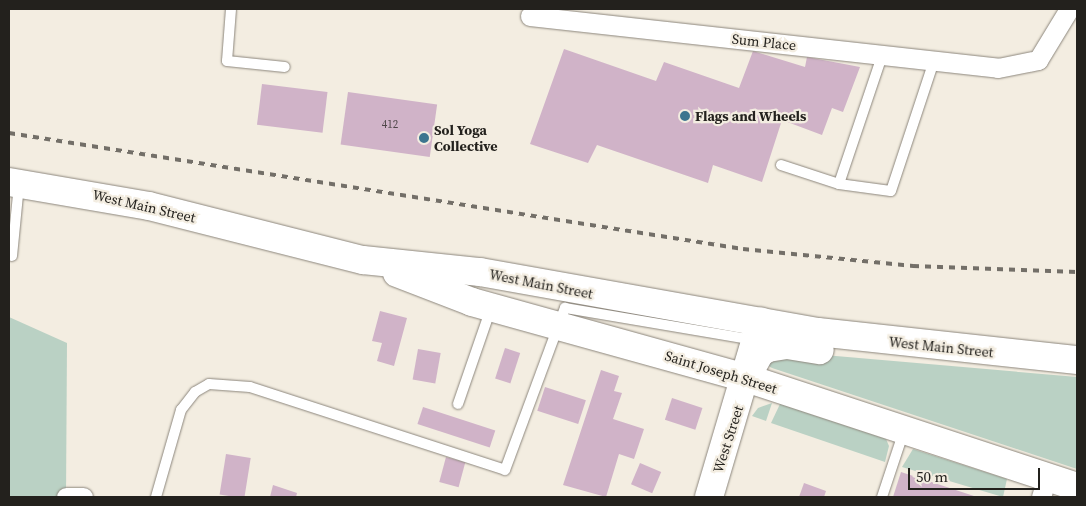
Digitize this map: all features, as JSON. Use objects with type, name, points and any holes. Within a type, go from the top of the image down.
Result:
[{"type":"main road","name":"West Main Street","points":[[14,183],[149,206],[363,260],[480,272],[758,331],[1077,360]]},
{"type":"main road","name":"Saint Joseph Street","points":[[363,260],[492,307],[746,378],[905,430],[1044,487],[1077,487]]},
{"type":"main road","name":"West Street","points":[[709,497],[746,378],[758,331]]},
{"type":"main road","points":[[746,378],[760,352],[787,345],[866,357],[925,345]]},
{"type":"street","name":"Sum Place","points":[[530,16],[998,68],[1038,60],[1071,16]]},
{"type":"street","points":[[66,497],[83,497]]},
{"type":"lane","points":[[231,9],[227,61],[285,68]]},
{"type":"lane","points":[[839,184],[882,56]]},
{"type":"lane","points":[[780,165],[839,184],[891,191],[934,62]]},
{"type":"lane","points":[[12,256],[14,183]]},
{"type":"lane","points":[[458,404],[492,307]]},
{"type":"lane","points":[[156,497],[188,400],[209,384],[222,382],[250,387],[505,470],[565,308],[758,331],[787,345]]},
{"type":"lane","points":[[882,497],[905,430]]},
{"type":"green space","points":[[9,317],[67,343],[66,497],[9,497]]},
{"type":"green space","points":[[778,351],[1077,377],[1077,469],[772,368],[767,365]]},
{"type":"green space","points":[[772,403],[766,421],[752,416],[758,408]]},
{"type":"green space","points":[[780,404],[886,439],[889,446],[885,462],[771,423]]},
{"type":"green space","points":[[913,449],[1007,479],[1003,497],[902,467]]},
{"type":"building","name":"Flags and Wheels","points":[[564,49],[656,81],[664,62],[739,88],[753,51],[805,67],[807,57],[860,67],[843,112],[832,108],[822,135],[782,120],[762,182],[713,165],[708,183],[597,145],[588,163],[530,144]]},
{"type":"building","points":[[262,84],[328,92],[323,133],[257,125]]},
{"type":"building","points":[[348,92],[437,105],[430,157],[341,144]]},
{"type":"building","points":[[380,311],[407,318],[394,366],[377,361],[382,343],[372,341]]},
{"type":"building","points":[[505,348],[520,353],[510,383],[495,378]]},
{"type":"building","points":[[418,349],[441,353],[435,384],[413,380]]},
{"type":"building","points":[[601,370],[619,376],[614,391],[622,393],[613,419],[644,429],[634,459],[619,454],[606,497],[563,485]]},
{"type":"building","points":[[545,387],[586,400],[578,424],[537,411]]},
{"type":"building","points":[[672,398],[702,408],[695,430],[665,420]]},
{"type":"building","points":[[423,407],[495,430],[490,448],[417,424]]},
{"type":"building","points":[[226,454],[251,458],[245,497],[220,494]]},
{"type":"building","points":[[446,457],[465,462],[459,487],[439,482]]},
{"type":"building","points":[[640,463],[661,472],[652,493],[631,484]]},
{"type":"building","points":[[901,472],[977,497],[893,497]]},
{"type":"building","points":[[804,483],[826,491],[824,497],[799,497]]},
{"type":"building","points":[[273,485],[297,493],[296,497],[270,497]]},
{"type":"railway","points":[[9,133],[743,249],[913,266],[1077,272]]},
{"type":"place","name":"Flags and Wheels","points":[[685,116]]},
{"type":"place","name":"Sol Yoga Collective","points":[[424,138]]}]
